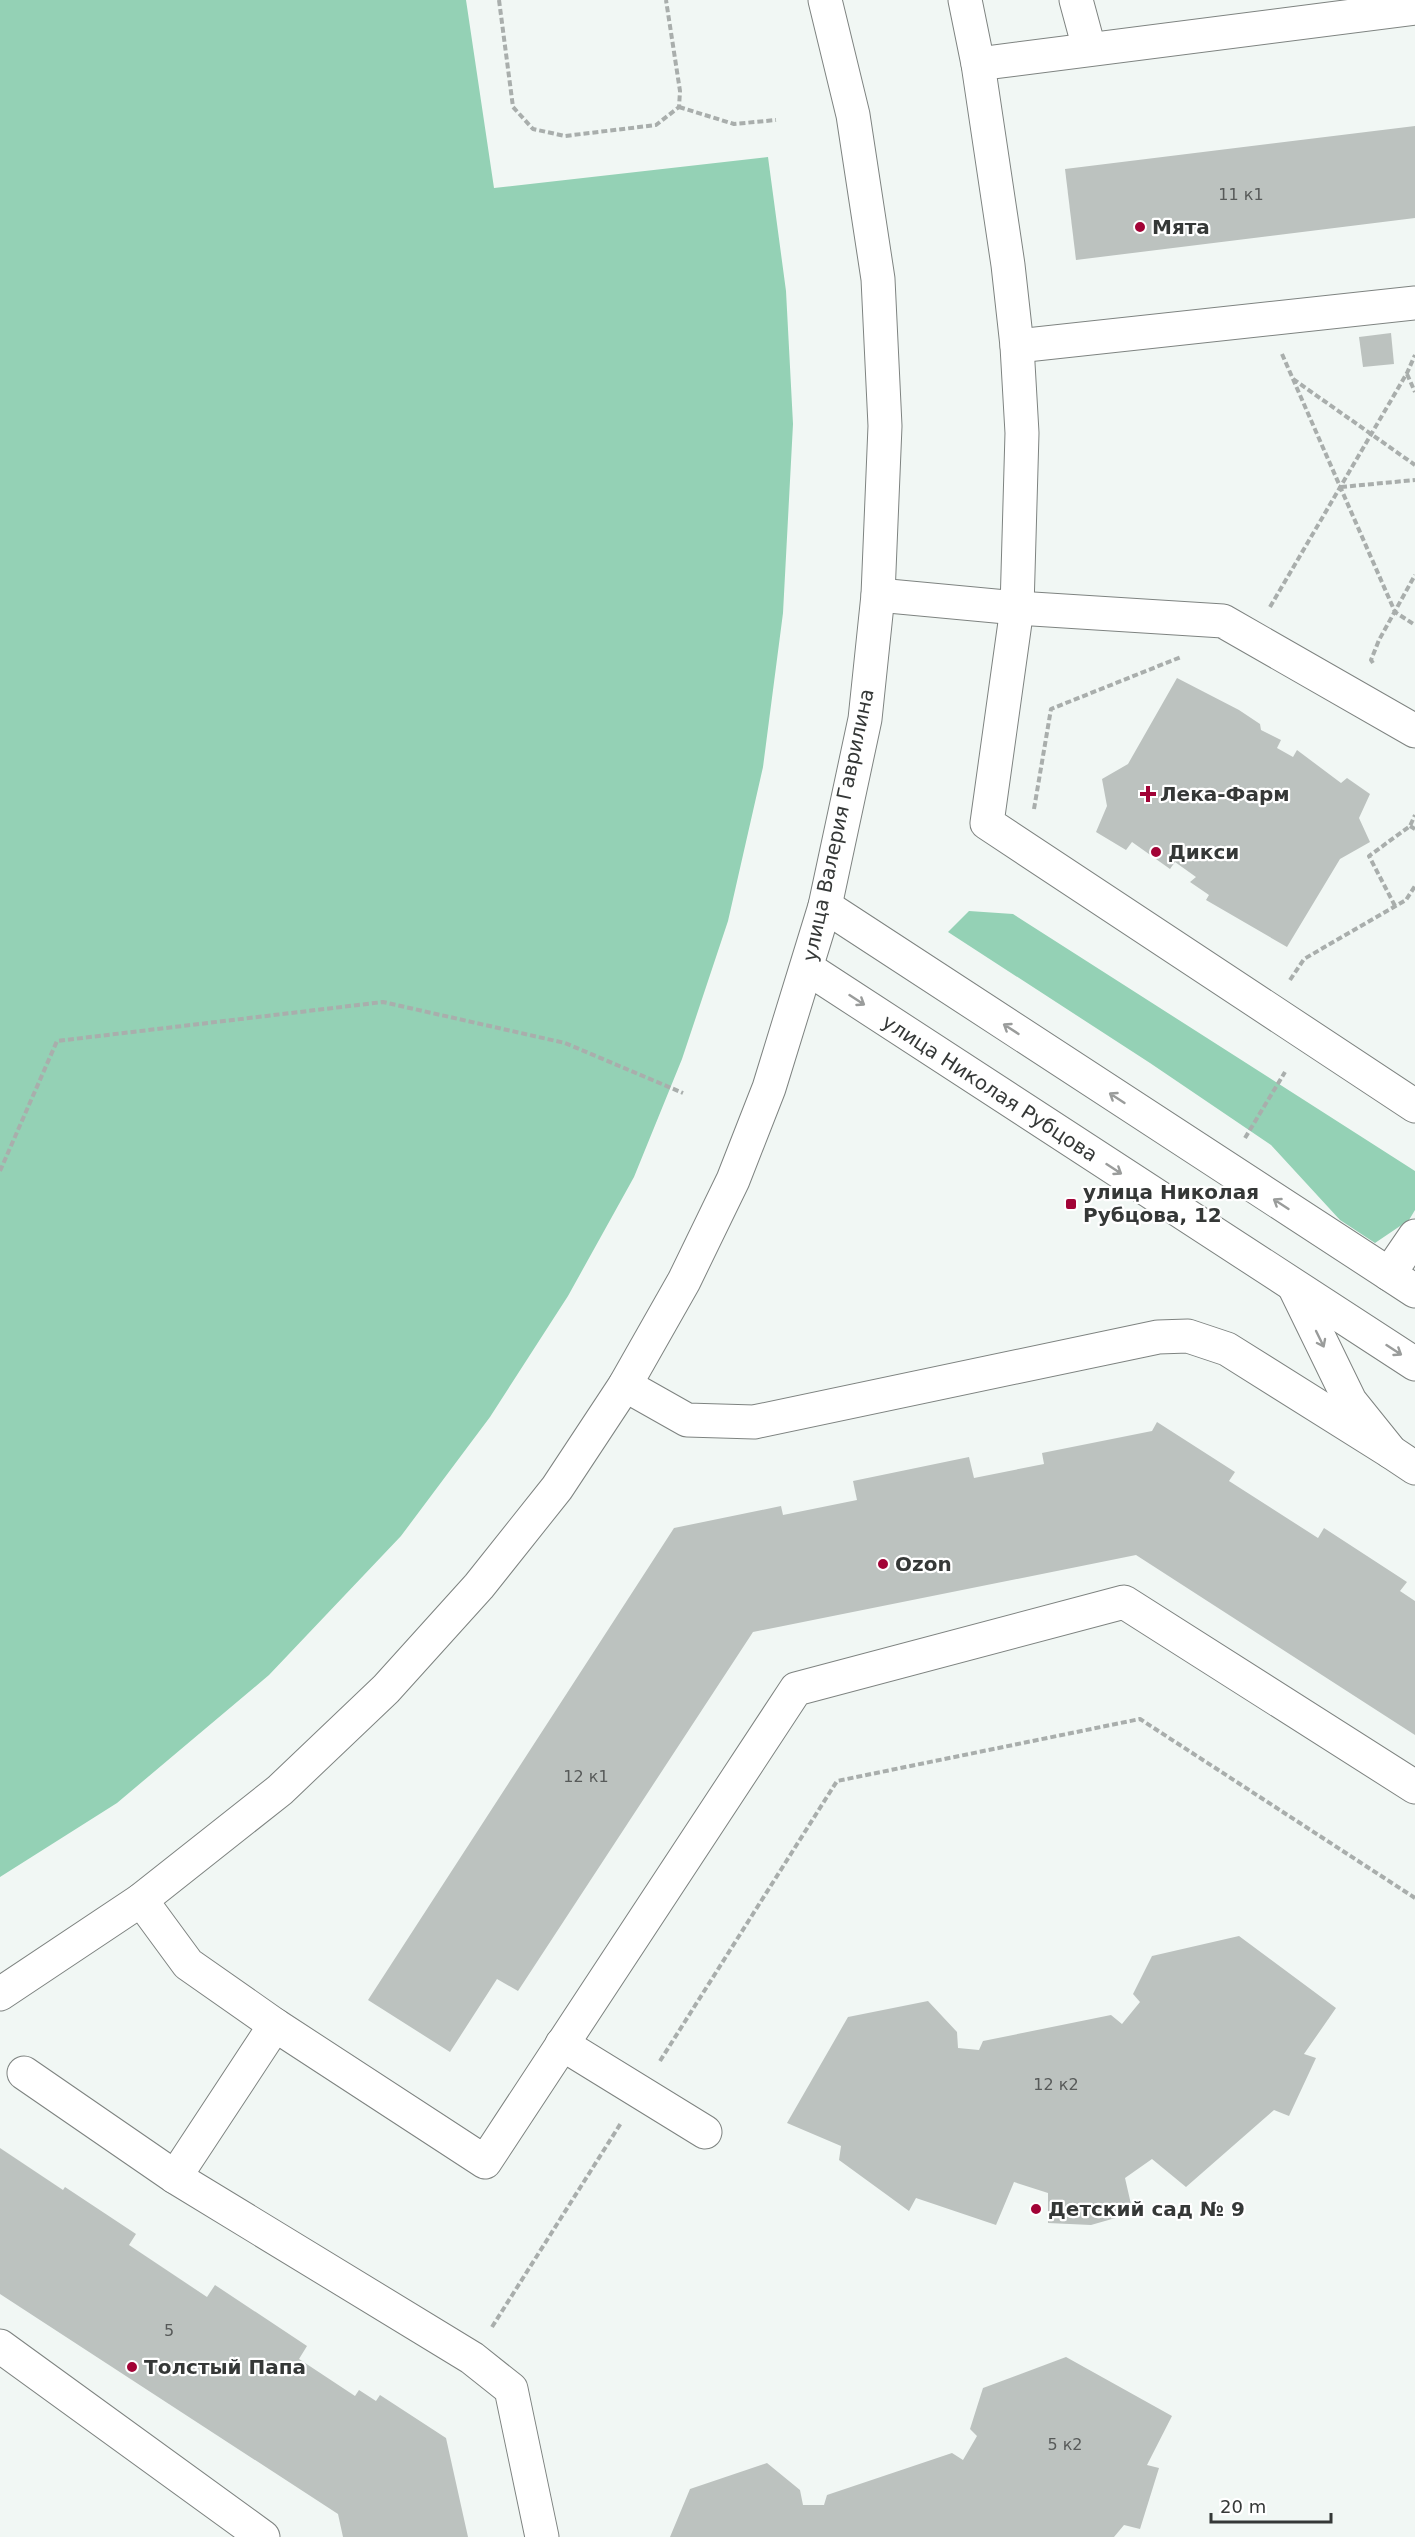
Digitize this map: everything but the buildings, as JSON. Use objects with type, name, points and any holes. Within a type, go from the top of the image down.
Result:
[{"type":"street","name":"улица Валерия Гаврилина","points":[[0,1994],[141,1900],[280,1790],[386,1689],[479,1586],[550,1497],[625,1384],[684,1281],[733,1180],[769,1088],[825,906],[865,719],[878,595],[885,426],[878,279],[853,115],[825,0]]},
{"type":"street","points":[[965,0],[978,64],[1008,265],[1017,346],[1022,433],[1017,608],[987,823],[1415,1106]]},
{"type":"street","points":[[1076,0],[1089,48]]},
{"type":"street","points":[[978,64],[1415,8]]},
{"type":"street","points":[[1017,346],[1415,303]]},
{"type":"street","points":[[878,595],[1017,608],[1223,621],[1415,731]]},
{"type":"street","points":[[825,906],[1402,1283],[1415,1236]]},
{"type":"street","name":"улица Николая Рубцова","points":[[807,968],[1415,1364]]},
{"type":"street","points":[[1294,1286],[1350,1401],[1403,1460]]},
{"type":"street","points":[[625,1384],[687,1420],[754,1422],[1158,1337],[1188,1336],[1227,1349],[1403,1460]]},
{"type":"street","points":[[141,1900],[188,1964],[275,2025],[485,2162],[796,1689],[1124,1602],[1415,1787]]},
{"type":"street","points":[[175,2177],[275,2025]]},
{"type":"street","points":[[562,2044],[705,2132]]},
{"type":"street","points":[[24,2073],[175,2177],[472,2358],[511,2389],[542,2537]]},
{"type":"street","points":[[0,2346],[263,2537]]},
{"type":"path","points":[[499,0],[513,107],[533,129],[564,136],[656,125],[679,107],[680,91],[666,0]]},
{"type":"path","points":[[679,107],[734,124],[776,120]]},
{"type":"path","points":[[1267,319],[1395,612],[1415,625]]},
{"type":"path","points":[[1252,638],[1407,373],[1415,355]]},
{"type":"path","points":[[1407,373],[1415,392]]},
{"type":"path","points":[[1293,379],[1415,465]]},
{"type":"path","points":[[1340,487],[1415,480]]},
{"type":"path","points":[[1374,666],[1371,660],[1415,575]]},
{"type":"path","points":[[1034,813],[1051,709],[1183,656]]},
{"type":"path","points":[[1395,906],[1369,856],[1410,826],[1415,815]]},
{"type":"path","points":[[1410,826],[1415,829]]},
{"type":"path","points":[[1288,983],[1304,959],[1406,900],[1415,886]]},
{"type":"path","points":[[0,1171],[57,1041],[382,1002],[565,1043],[683,1093]]},
{"type":"path","points":[[1245,1139],[1286,1072]]},
{"type":"path","points":[[472,2358],[837,1781],[1140,1719],[1415,1898]]},
{"type":"green space","points":[[0,0],[466,0],[494,188],[768,157],[786,291],[793,424],[783,613],[763,767],[728,921],[682,1059],[634,1177],[568,1296],[490,1417],[401,1536],[269,1675],[117,1803],[0,1877]]},
{"type":"green space","points":[[969,911],[1013,914],[1415,1171],[1415,1210],[1409,1220],[1375,1243],[1340,1220],[1271,1145],[1150,1063],[948,932]]},
{"type":"place","name":"Мята","points":[[1140,227]]},
{"type":"place","name":"Лека-Фарм","points":[[1148,794]]},
{"type":"place","name":"Дикси","points":[[1156,852]]},
{"type":"place","name":"улица Николая Рубцова, 12","points":[[1071,1204]]},
{"type":"place","name":"Ozon","points":[[883,1564]]},
{"type":"place","name":"Детский сад № 9","points":[[1036,2209]]},
{"type":"place","name":"Толстый Папа","points":[[132,2367]]}]
